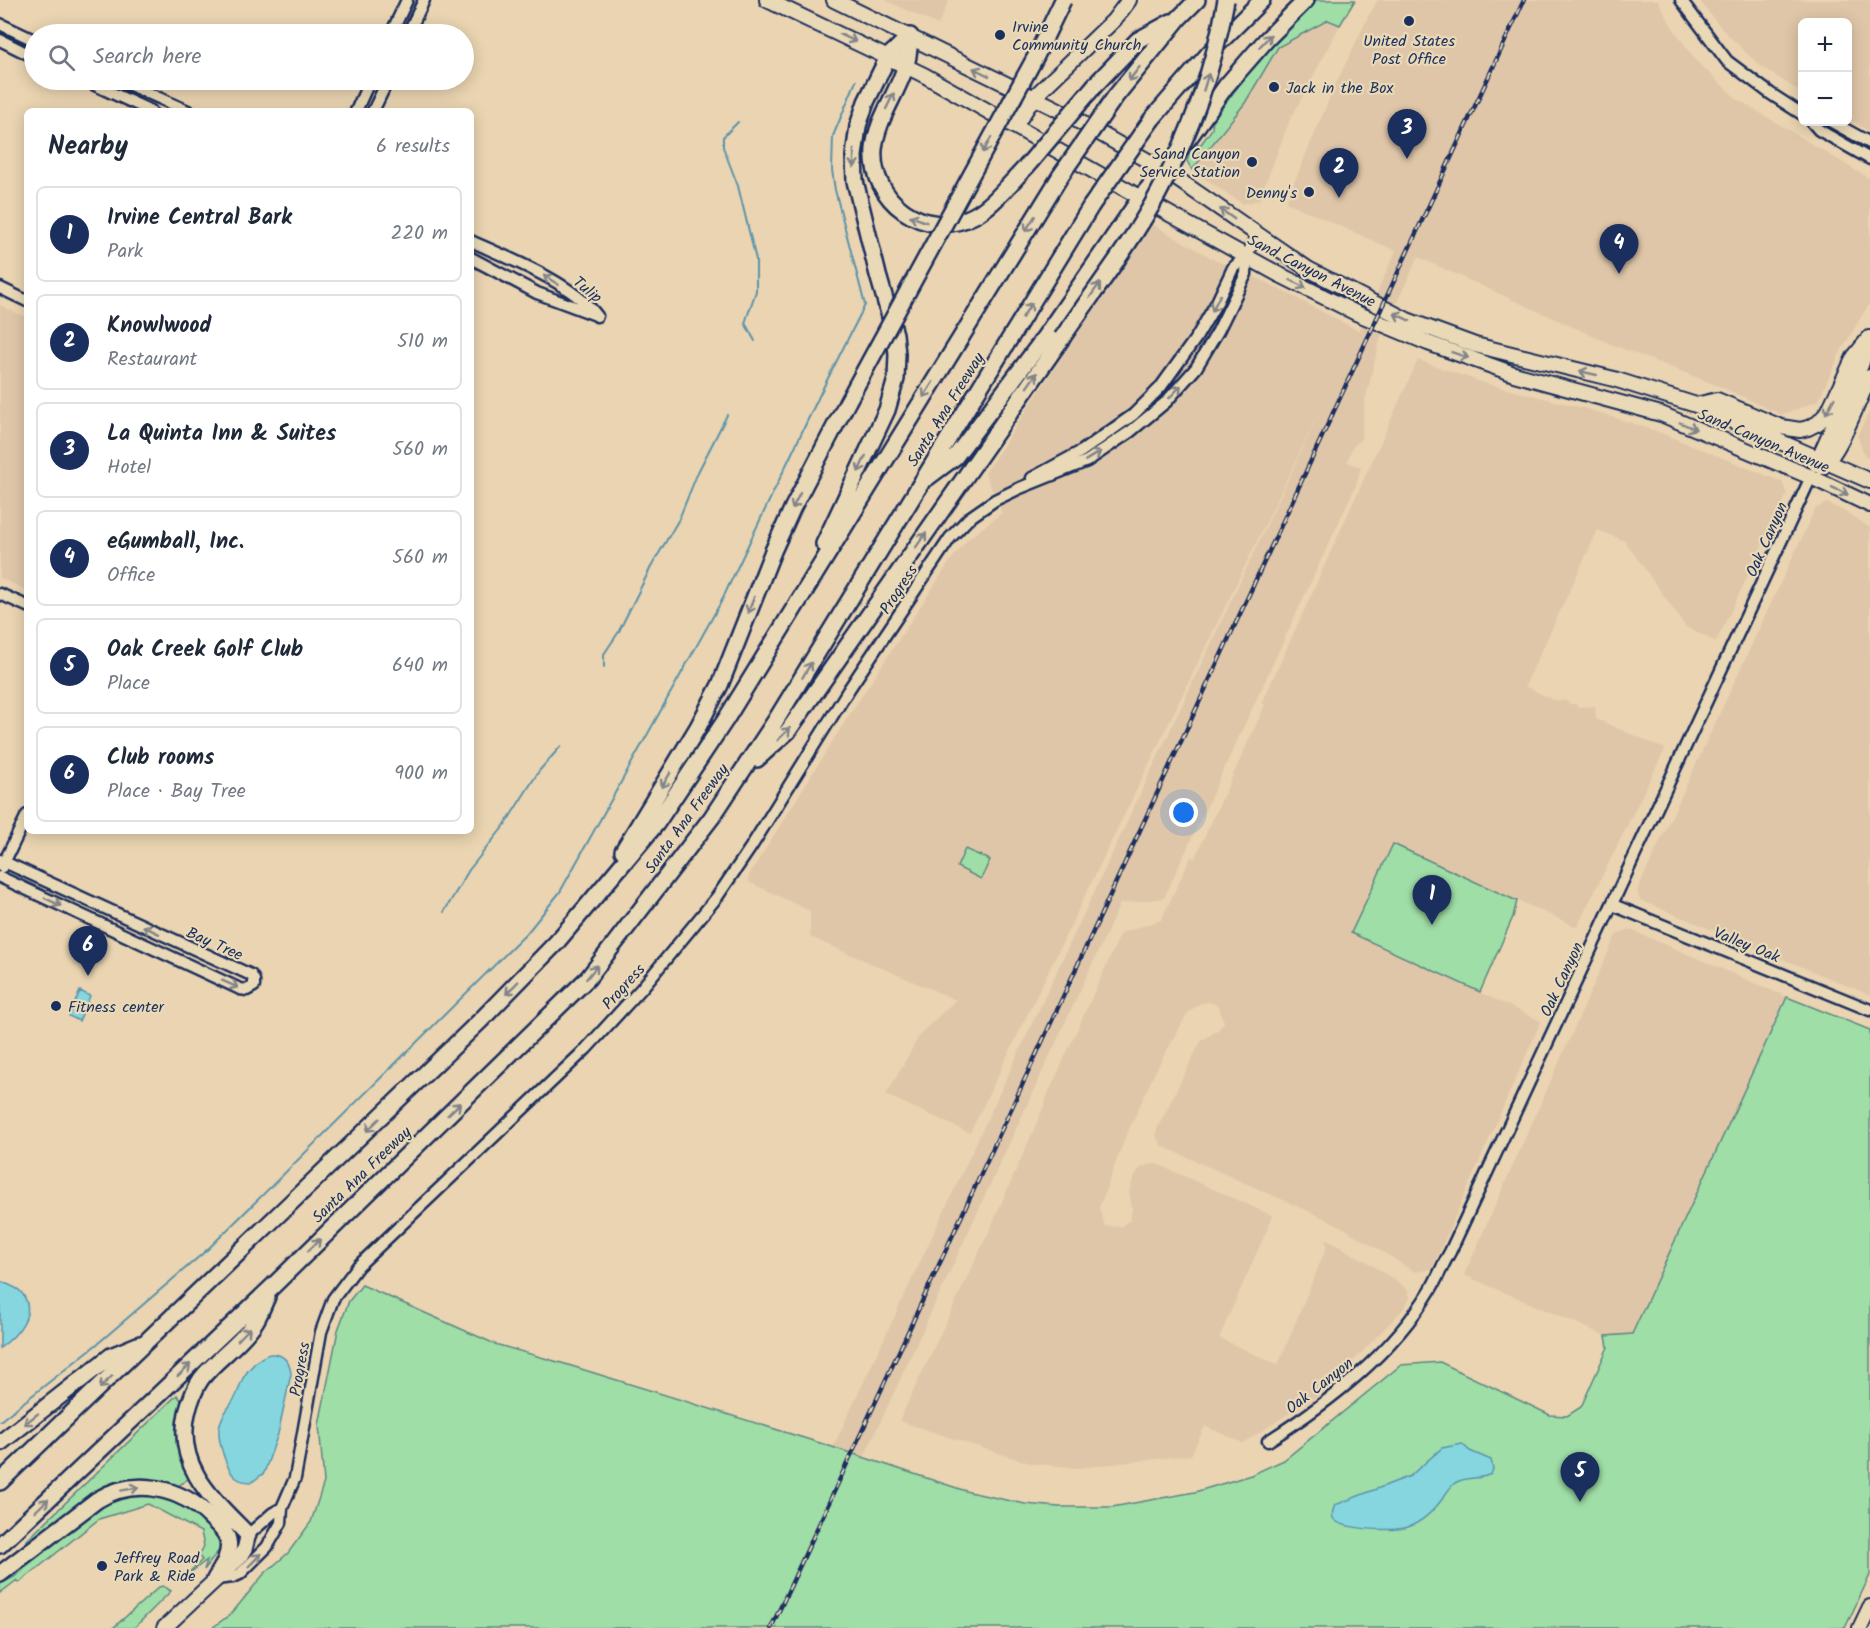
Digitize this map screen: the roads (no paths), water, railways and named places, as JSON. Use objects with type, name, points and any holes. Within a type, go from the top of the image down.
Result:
[{"type":"highway","points":[[594,899],[698,727],[720,685],[773,551],[793,507],[923,260],[1036,56],[1063,0]]},
{"type":"highway","name":"Santa Ana Freeway","points":[[0,1482],[481,1020],[556,943],[656,824],[726,719],[1061,175],[1115,97],[1179,18],[1197,0]]},
{"type":"highway","points":[[741,773],[788,731],[1062,338],[1158,195],[1180,151],[1207,80],[1226,0]]},
{"type":"highway","name":"Santa Ana Freeway","points":[[0,1545],[273,1286],[588,978],[712,818],[776,720],[1091,206],[1152,119],[1212,50],[1262,0]]},
{"type":"highway","points":[[919,485],[955,457],[1039,345],[1141,197],[1164,170],[1226,86],[1266,40],[1306,0]]},
{"type":"highway","points":[[910,36],[906,67],[883,114],[874,148],[874,160],[880,184],[895,206],[926,222],[945,224],[962,221],[985,207],[1026,167],[1095,85],[1138,40],[1179,18]]},
{"type":"highway","points":[[791,614],[884,417],[896,379],[895,334],[855,181],[854,147],[866,102],[888,57],[910,36]]},
{"type":"highway","points":[[248,1535],[203,1489],[187,1454],[185,1421],[192,1397],[201,1379],[254,1323],[273,1286]]},
{"type":"highway","points":[[0,1443],[111,1356],[148,1341]]},
{"type":"highway","points":[[0,1574],[97,1500],[111,1493],[140,1487],[166,1490],[188,1500],[224,1531],[228,1547],[224,1564],[215,1579]]},
{"type":"main road","name":"Sand Canyon Avenue","points":[[767,0],[888,57],[1314,293],[1356,313],[1514,374],[1661,414],[1811,477],[1870,505]]},
{"type":"main road","name":"Sand Canyon Avenue","points":[[834,0],[1034,97],[1164,170],[1308,269],[1407,320],[1476,345],[1614,379],[1696,405],[1870,481]]},
{"type":"main road","points":[[1015,126],[1034,97],[1113,20],[1129,0]]},
{"type":"main road","points":[[1696,405],[1716,400],[1781,427],[1800,430],[1808,428],[1818,423],[1828,412],[1854,357],[1870,337]]},
{"type":"main road","points":[[1823,460],[1870,337]]},
{"type":"main road","points":[[1811,477],[1870,377]]},
{"type":"main road","points":[[164,1628],[242,1555],[248,1535]]},
{"type":"main road","points":[[1860,1628],[1870,1607]]},
{"type":"street","points":[[396,24],[407,0]]},
{"type":"street","points":[[413,24],[424,0]]},
{"type":"street","points":[[1681,0],[1727,61],[1798,111]]},
{"type":"street","points":[[0,24],[24,35]]},
{"type":"street","points":[[0,40],[24,52]]},
{"type":"street","points":[[106,90],[145,108]]},
{"type":"street","points":[[142,90],[181,108]]},
{"type":"street","points":[[357,108],[365,90]]},
{"type":"street","points":[[374,108],[383,90]]},
{"type":"street","points":[[1816,126],[1870,159]]},
{"type":"street","points":[[1839,126],[1870,143]]},
{"type":"street","name":"Progress","points":[[1020,488],[1032,477],[1082,451],[1133,415],[1160,388],[1196,338],[1233,268],[1247,255],[1257,235]]},
{"type":"street","name":"Tulip","points":[[474,242],[547,277],[590,306],[597,315],[537,293],[474,260]]},
{"type":"street","name":"Progress","points":[[215,1579],[237,1576],[267,1547],[281,1523],[282,1508],[295,1478],[321,1332],[333,1299],[345,1280],[586,1049],[641,989],[717,897],[751,847],[849,689],[950,538],[979,510],[1020,488],[1087,460],[1131,430],[1166,402],[1196,368],[1218,331],[1246,274],[1247,255]]},
{"type":"street","points":[[0,288],[24,300]]},
{"type":"street","name":"Oak Canyon","points":[[1268,1441],[1307,1416],[1375,1359],[1403,1328],[1430,1290],[1613,905],[1811,477]]},
{"type":"street","points":[[0,594],[24,605]]},
{"type":"street","points":[[0,875],[2,861],[24,821]]},
{"type":"street","name":"Bay Tree","points":[[0,875],[240,989],[247,990],[254,986],[251,975],[2,861]]},
{"type":"street","name":"Valley Oak","points":[[1613,905],[1870,1010]]},
{"type":"street","name":"Progress","points":[[248,1535],[282,1508]]},
{"type":"water","points":[[80,991],[90,996],[79,1021],[69,1016]]},
{"type":"water","points":[[0,1281],[19,1290],[28,1308],[18,1331],[0,1348]]},
{"type":"water","points":[[270,1354],[279,1355],[285,1359],[291,1374],[278,1434],[264,1473],[252,1482],[245,1481],[235,1477],[226,1461],[219,1429],[223,1416],[236,1396],[245,1374],[258,1360]]},
{"type":"water","points":[[1462,1444],[1470,1451],[1491,1460],[1493,1469],[1491,1474],[1455,1483],[1428,1515],[1418,1522],[1402,1529],[1381,1530],[1346,1525],[1333,1518],[1335,1505],[1410,1476],[1442,1448]]},
{"type":"waterway","points":[[0,1421],[96,1345],[208,1249],[527,933],[560,892],[721,602],[865,305],[835,190],[832,170],[833,136],[856,81]]},
{"type":"waterway","points":[[738,122],[723,137],[723,147],[738,186],[756,260],[756,291],[745,323],[755,341]]},
{"type":"waterway","points":[[604,667],[604,654],[618,633],[651,567],[679,519],[698,472],[727,415]]},
{"type":"waterway","points":[[444,912],[469,870],[504,826],[539,771],[561,746]]},
{"type":"railway","points":[[771,1628],[1524,0]]},
{"type":"place","name":"United States Post Office","points":[[1409,21]]},
{"type":"place","name":"Irvine Community Church","points":[[1000,35]]},
{"type":"place","name":"Jack in the Box","points":[[1274,87]]},
{"type":"place","name":"La Quinta Inn & Suites","points":[[1407,159]]},
{"type":"place","name":"Sand Canyon Service Station","points":[[1252,162]]},
{"type":"place","name":"Denny's","points":[[1309,192]]},
{"type":"place","name":"Knowlwood","points":[[1339,198]]},
{"type":"place","name":"eGumball, Inc.","points":[[1619,274]]},
{"type":"place","name":"Irvine Central Bark","points":[[1432,925]]},
{"type":"place","name":"Club rooms","points":[[88,976]]},
{"type":"place","name":"Fitness center","points":[[56,1006]]},
{"type":"place","name":"Oak Creek Golf Club","points":[[1580,1502]]},
{"type":"place","name":"Jeffrey Road Park & Ride","points":[[102,1566]]}]
